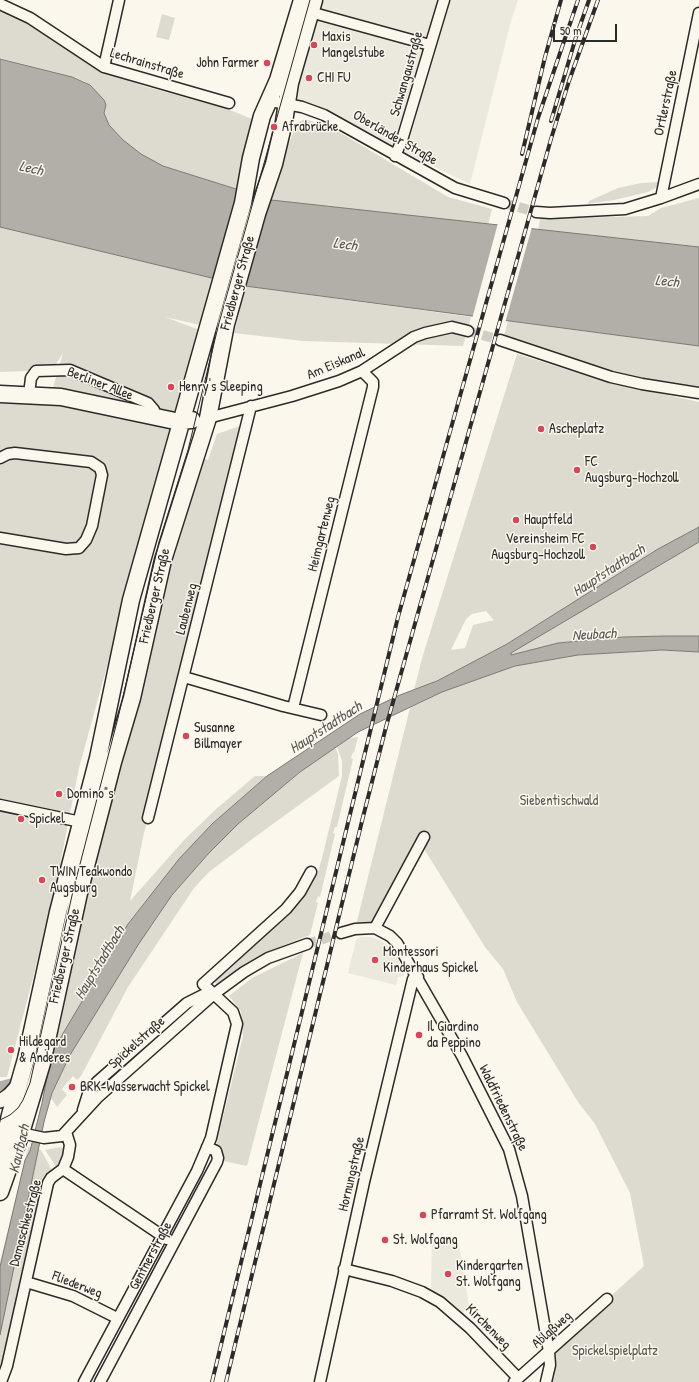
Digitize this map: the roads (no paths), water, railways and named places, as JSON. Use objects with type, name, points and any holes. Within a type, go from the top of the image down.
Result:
[{"type":"main road","name":"Friedberger Straße","points":[[0,1162],[11,1130],[34,1092],[77,900],[113,762],[132,698],[163,560],[208,418],[218,322],[244,203],[251,158],[262,116],[271,100],[309,4]]},
{"type":"main road","name":"Friedberger Straße","points":[[0,1192],[11,1130],[10,1094],[24,1064],[58,912],[98,758],[132,596],[183,421],[274,164],[288,103],[290,83],[309,4]]},
{"type":"main road","name":"Berliner Allee","points":[[0,394],[29,394],[61,397],[153,412],[175,421],[208,418]]},
{"type":"street","points":[[104,68],[119,0]]},
{"type":"street","name":"Schwangaustraße","points":[[394,156],[402,140],[444,0]]},
{"type":"street","name":"Lechrainstraße","points":[[0,4],[26,16],[104,68],[229,103]]},
{"type":"street","points":[[309,4],[430,45]]},
{"type":"street","name":"Ortlerstraße","points":[[661,198],[699,13]]},
{"type":"street","name":"Oberländer Straße","points":[[271,100],[302,107],[344,125],[394,156],[455,188],[504,203]]},
{"type":"street","points":[[536,212],[550,213],[625,209],[699,184]]},
{"type":"street","name":"Am Eiskanal","points":[[208,418],[292,396],[362,372],[414,337],[452,327],[468,331]]},
{"type":"street","points":[[500,340],[611,377],[642,384],[699,393]]},
{"type":"street","name":"Berliner Allee","points":[[29,394],[31,378],[36,371],[70,370],[148,403],[153,412]]},
{"type":"street","name":"Heimgartenweg","points":[[294,708],[373,387],[373,382],[362,372]]},
{"type":"street","name":"Laubenweg","points":[[148,818],[251,406]]},
{"type":"street","points":[[0,458],[8,454],[15,453],[91,462],[100,468],[102,475],[92,526],[86,540],[78,548],[66,548],[0,538]]},
{"type":"street","points":[[184,677],[321,715]]},
{"type":"street","points":[[0,805],[81,822]]},
{"type":"street","points":[[341,933],[360,928],[375,928],[424,837]]},
{"type":"street","name":"Spickelstraße","points":[[82,1114],[88,1094],[98,1082],[194,998],[204,984],[286,909],[300,892],[311,872]]},
{"type":"street","name":"Waldfriedenstraße","points":[[375,928],[390,936],[397,943],[418,977],[462,1056],[509,1149],[522,1196],[549,1352],[550,1365],[546,1382]]},
{"type":"street","name":"Spickelstraße","points":[[66,1132],[97,1098],[214,994],[244,972],[268,958],[307,944]]},
{"type":"street","name":"Hornungstraße","points":[[320,1382],[344,1269],[412,983],[413,979],[418,977]]},
{"type":"street","points":[[204,984],[214,994]]},
{"type":"street","name":"Spickelstraße","points":[[194,998],[214,994]]},
{"type":"street","name":"Gentnerstraße","points":[[84,1382],[197,1171],[207,1147],[214,1124],[237,1024],[233,1012],[214,994]]},
{"type":"street","points":[[11,1130],[44,1138],[62,1136],[66,1132],[70,1142],[70,1151],[63,1169],[173,1243]]},
{"type":"street","name":"Gentnerstraße","points":[[100,1382],[218,1158],[216,1151],[207,1147]]},
{"type":"street","name":"Damaschkestraße","points":[[5,1381],[7,1366],[48,1183],[51,1178],[63,1169]]},
{"type":"street","name":"Kirchenweg","points":[[344,1269],[392,1281],[422,1292],[440,1302],[470,1328],[516,1380]]},
{"type":"street","name":"Fliederweg","points":[[26,1282],[73,1296],[117,1318]]},
{"type":"street","name":"Ablaßweg","points":[[516,1380],[607,1299]]},
{"type":"water","name":"Lech","points":[[0,59],[72,77],[90,85],[104,100],[106,105],[104,113],[109,125],[123,140],[141,154],[163,166],[271,200],[699,247],[699,346],[245,286],[0,227]]},
{"type":"water","points":[[699,527],[699,542],[511,653],[511,655],[558,643],[623,637],[666,636],[699,636],[699,652],[662,650],[578,655],[515,666],[442,692],[358,732],[300,772],[238,824],[209,853],[172,895],[138,945],[70,1055],[52,1093],[44,1122],[0,1335],[0,1267],[25,1160],[30,1151],[42,1103],[52,1052],[128,924],[179,859],[212,824],[267,776],[360,714],[400,695],[437,681],[507,644],[658,549]]},
{"type":"waterway","points":[[0,1086],[22,1080]]},
{"type":"tunnel","points":[[504,203],[536,212]]},
{"type":"tunnel","points":[[468,331],[500,340]]},
{"type":"tunnel","points":[[307,944],[341,933]]},
{"type":"tram line","points":[[0,1120],[10,1115],[18,1108],[30,1083],[73,891],[118,718],[159,542],[188,450],[219,323],[310,0]]},
{"type":"railway","points":[[522,154],[545,57],[561,0]]},
{"type":"railway","points":[[212,1382],[398,617],[538,118],[578,0]]},
{"type":"railway","points":[[551,121],[576,37],[589,0]]},
{"type":"railway","points":[[226,1382],[386,727],[551,139],[569,81],[598,0]]},
{"type":"place","name":"Maxis Mangelstube","points":[[314,45]]},
{"type":"place","name":"John Farmer","points":[[267,63]]},
{"type":"place","name":"CHI FU","points":[[309,78]]},
{"type":"place","name":"Afrabrücke","points":[[274,127]]},
{"type":"place","name":"Henry's Sleeping","points":[[171,387]]},
{"type":"place","name":"Ascheplatz","points":[[541,429]]},
{"type":"place","name":"FC Augsburg-Hochzoll","points":[[577,470]]},
{"type":"place","name":"Hauptfeld","points":[[516,520]]},
{"type":"place","name":"Vereinsheim FC Augsburg-Hochzoll","points":[[593,547]]},
{"type":"place","name":"Susanne Billmayer","points":[[186,736]]},
{"type":"place","name":"Domino\"s","points":[[59,794]]},
{"type":"place","name":"Spickel","points":[[21,819]]},
{"type":"place","name":"TWIN Teakwondo Augsburg","points":[[42,880]]},
{"type":"place","name":"Montessori Kinderhaus Spickel","points":[[375,960]]},
{"type":"place","name":"Il Giardino da Peppino","points":[[419,1035]]},
{"type":"place","name":"Hildegard & Anderes","points":[[11,1050]]},
{"type":"place","name":"BRK-Wasserwacht Spickel","points":[[72,1087]]},
{"type":"place","name":"Pfarramt St. Wolfgang","points":[[423,1215]]},
{"type":"place","name":"St. Wolfgang","points":[[385,1240]]},
{"type":"place","name":"Kindergarten St. Wolfgang","points":[[448,1274]]},
{"type":"water label","name":"Hauptstadtbach","points":[[609,571]]},
{"type":"water label","name":"Neubach","points":[[594,635]]},
{"type":"water label","name":"Hauptstadtbach","points":[[326,728]]},
{"type":"water label","name":"Hauptstadtbach","points":[[100,963]]},
{"type":"water label","name":"Kaufbach","points":[[20,1149]]},
{"type":"park label","name":"Siebentischwald","points":[[559,801]]},
{"type":"park label","name":"Spickelspielplatz","points":[[615,1351]]}]
